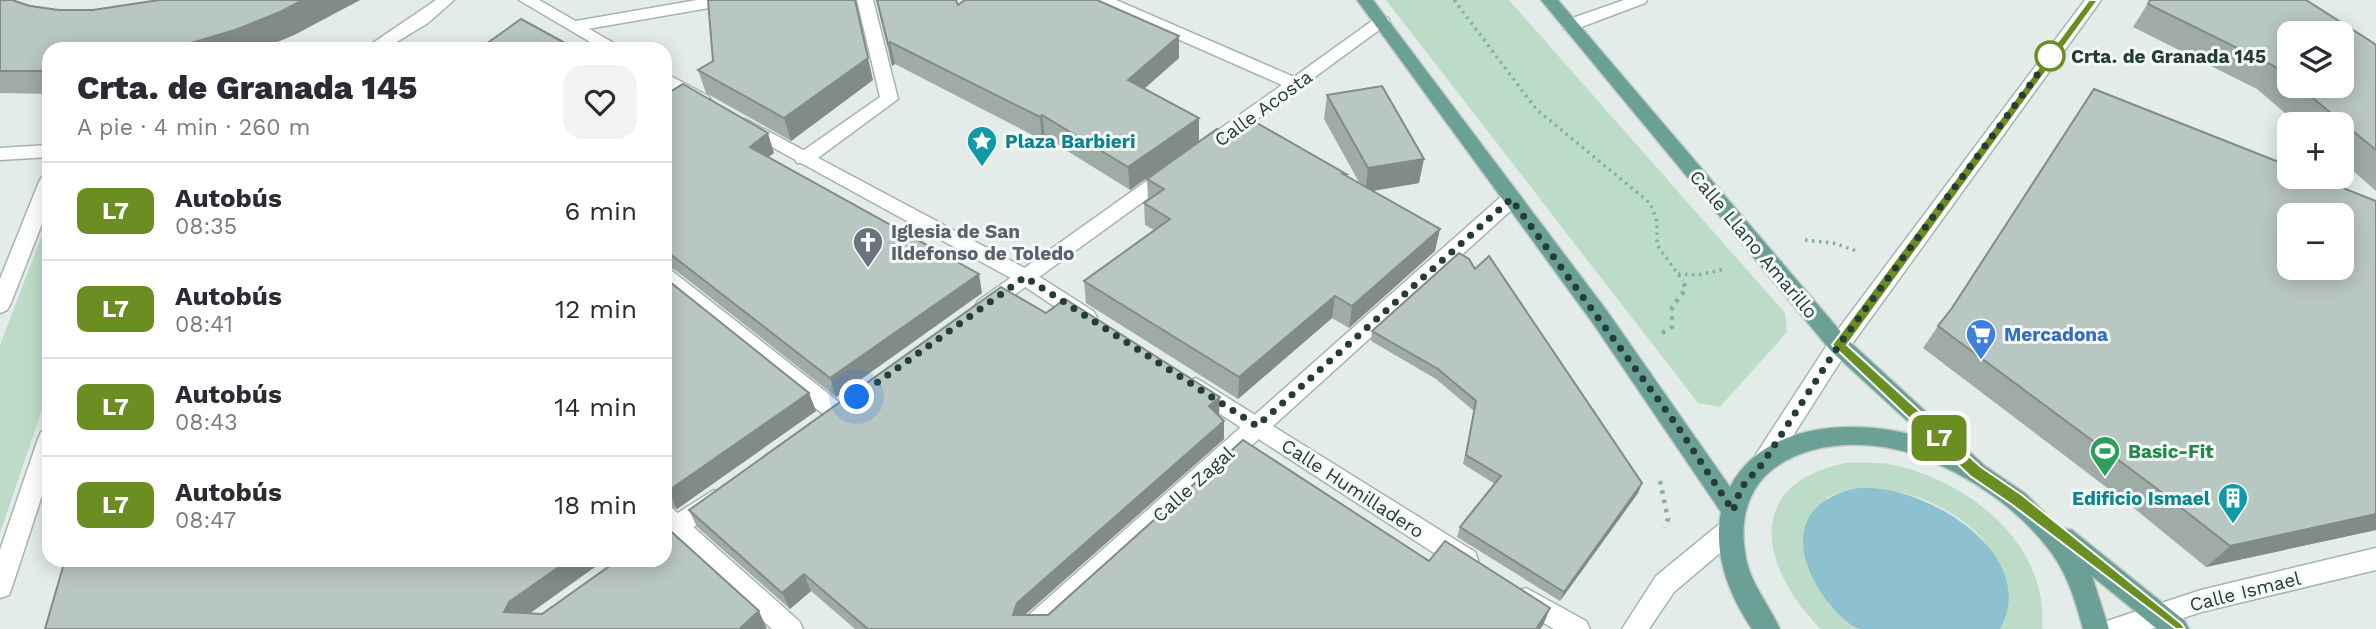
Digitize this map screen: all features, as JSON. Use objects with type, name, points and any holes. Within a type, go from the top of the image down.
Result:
[{"type":"main road","points":[[1365,0],[1676,424],[1732,520]]},
{"type":"main road","name":"Calle Llano Amarillo","points":[[1549,0],[1839,345],[1976,471]]},
{"type":"main road","points":[[1766,629],[1739,580],[1731,548],[1732,520],[1741,488],[1763,463],[1785,449],[1802,443],[1852,436],[1908,443],[1976,471],[2168,622]]},
{"type":"main road","points":[[2026,508],[2060,543],[2079,572],[2091,604],[2096,629]]},
{"type":"street","points":[[386,42],[446,0]]},
{"type":"street","points":[[527,0],[603,42]]},
{"type":"street","points":[[576,26],[726,0]]},
{"type":"street","points":[[804,159],[889,99],[864,0]]},
{"type":"street","points":[[1102,0],[1296,84]]},
{"type":"street","points":[[1570,24],[1639,0]]},
{"type":"street","points":[[1763,463],[1839,345],[2093,0]]},
{"type":"street","name":"Calle Acosta","points":[[969,317],[1382,22]]},
{"type":"street","points":[[672,82],[804,159],[1025,277],[1106,330]]},
{"type":"street","points":[[0,154],[42,151]]},
{"type":"street","name":"Calle Zagal","points":[[1031,629],[1511,199]]},
{"type":"street","points":[[0,305],[42,200]]},
{"type":"street","points":[[672,281],[842,408],[815,428]]},
{"type":"street","name":"Calle Humilladero","points":[[1176,374],[1479,569]]},
{"type":"street","points":[[0,587],[42,460]]},
{"type":"street","points":[[672,524],[730,488]]},
{"type":"street","points":[[1635,629],[1665,584],[1732,520]]},
{"type":"street","points":[[672,529],[790,629]]},
{"type":"street","name":"Calle Ismael","points":[[2116,629],[2168,622],[2201,601],[2376,559]]},
{"type":"street","points":[[1503,584],[1577,629]]},
{"type":"path","points":[[1454,0],[1536,109],[1650,203],[1657,221],[1657,245],[1686,289],[1672,307],[1672,327],[1654,335]]},
{"type":"path","points":[[1797,241],[1818,241],[1855,250]]},
{"type":"path","points":[[1678,274],[1698,275],[1732,267]]},
{"type":"path","points":[[1685,284],[1698,275]]},
{"type":"path","points":[[1657,473],[1668,519],[1657,538]]},
{"type":"green space","points":[[1386,0],[1509,0],[1785,313],[1787,332],[1720,407],[1698,403]]},
{"type":"green space","points":[[42,235],[42,410],[0,533],[0,345]]},
{"type":"green space","points":[[1846,463],[1888,464],[1922,473],[1976,502],[1999,522],[2018,544],[2033,570],[2041,598],[2042,629],[2000,629],[2005,610],[2001,570],[1988,546],[1967,524],[1941,508],[1912,496],[1882,490],[1853,490],[1827,498],[1809,571],[1830,605],[1859,629],[1821,629],[1801,606],[1785,581],[1775,556],[1772,531],[1776,509],[1789,489],[1812,474]]},
{"type":"water","points":[[1859,488],[1885,490],[1914,497],[1943,510],[1969,528],[1991,550],[2005,574],[2009,601],[2000,629],[1860,629],[1842,617],[1827,601],[1807,565],[1803,548],[1804,531],[1820,504],[1837,494]]},
{"type":"building","points":[[0,0],[59,10],[93,10],[159,0],[303,0],[235,30],[195,42],[42,42],[42,71],[0,71]]},
{"type":"building","points":[[708,0],[855,0],[868,58],[784,118],[698,70],[713,61]]},
{"type":"building","points":[[877,0],[956,0],[958,5],[965,0],[1097,0],[1179,36],[1128,80],[1199,118],[1128,167],[1042,115],[1040,117],[890,42],[888,44]]},
{"type":"building","points":[[2150,0],[2306,0],[2339,21],[2277,21],[2277,68],[2148,4]]},
{"type":"building","points":[[521,19],[563,42],[489,42]]},
{"type":"building","points":[[2354,31],[2376,45],[2376,150],[2354,132],[2354,112],[2330,112],[2313,98],[2354,98]]},
{"type":"building","points":[[683,84],[768,133],[750,147],[979,274],[830,378],[672,255],[672,91]]},
{"type":"building","points":[[1382,86],[1424,159],[1368,168],[1327,95]]},
{"type":"building","points":[[2094,89],[2277,161],[2277,189],[2346,189],[2376,201],[2376,514],[2230,546],[1938,326]]},
{"type":"building","points":[[1257,123],[1440,229],[1352,306],[1335,296],[1239,377],[1084,281],[1170,219],[1144,203],[1164,189],[1147,179],[1217,129],[1235,138]]},
{"type":"building","points":[[1459,253],[1469,259],[1475,269],[1489,256],[1642,483],[1564,592],[1460,527],[1501,476],[1466,455],[1476,401],[1438,369],[1372,331]]},
{"type":"building","points":[[672,284],[809,393],[672,488]]},
{"type":"building","points":[[1001,287],[1046,313],[1065,299],[1220,397],[1209,406],[1224,421],[1017,603],[1013,615],[1048,615],[1243,440],[1429,561],[1445,541],[1550,608],[1536,629],[868,629],[804,574],[782,593],[689,510]]},
{"type":"building","points":[[672,532],[759,611],[739,629],[45,629],[63,567],[559,567],[509,602],[504,612],[542,614],[608,567],[672,567]]},
{"type":"bus line","name":"L7","points":[[2093,0],[1839,345],[1976,471],[2017,499],[2176,629]]},
{"type":"place","name":"Crta. de Granada 145","points":[[2050,56]]},
{"type":"place","name":"Plaza Barbieri","points":[[982,168]]},
{"type":"place","name":"Iglesia de San Ildefonso de Toledo","points":[[868,269]]},
{"type":"place","name":"Mercadona","points":[[1981,361]]},
{"type":"place","name":"Basic-Fit","points":[[2105,478]]},
{"type":"place","name":"Edificio Ismael","points":[[2233,525]]},
{"type":"route","points":[[857,397],[1025,277],[1257,426],[1511,199],[1676,424],[1733,511],[1741,488],[1763,463],[1839,345],[2054,52],[2050,56]]}]
